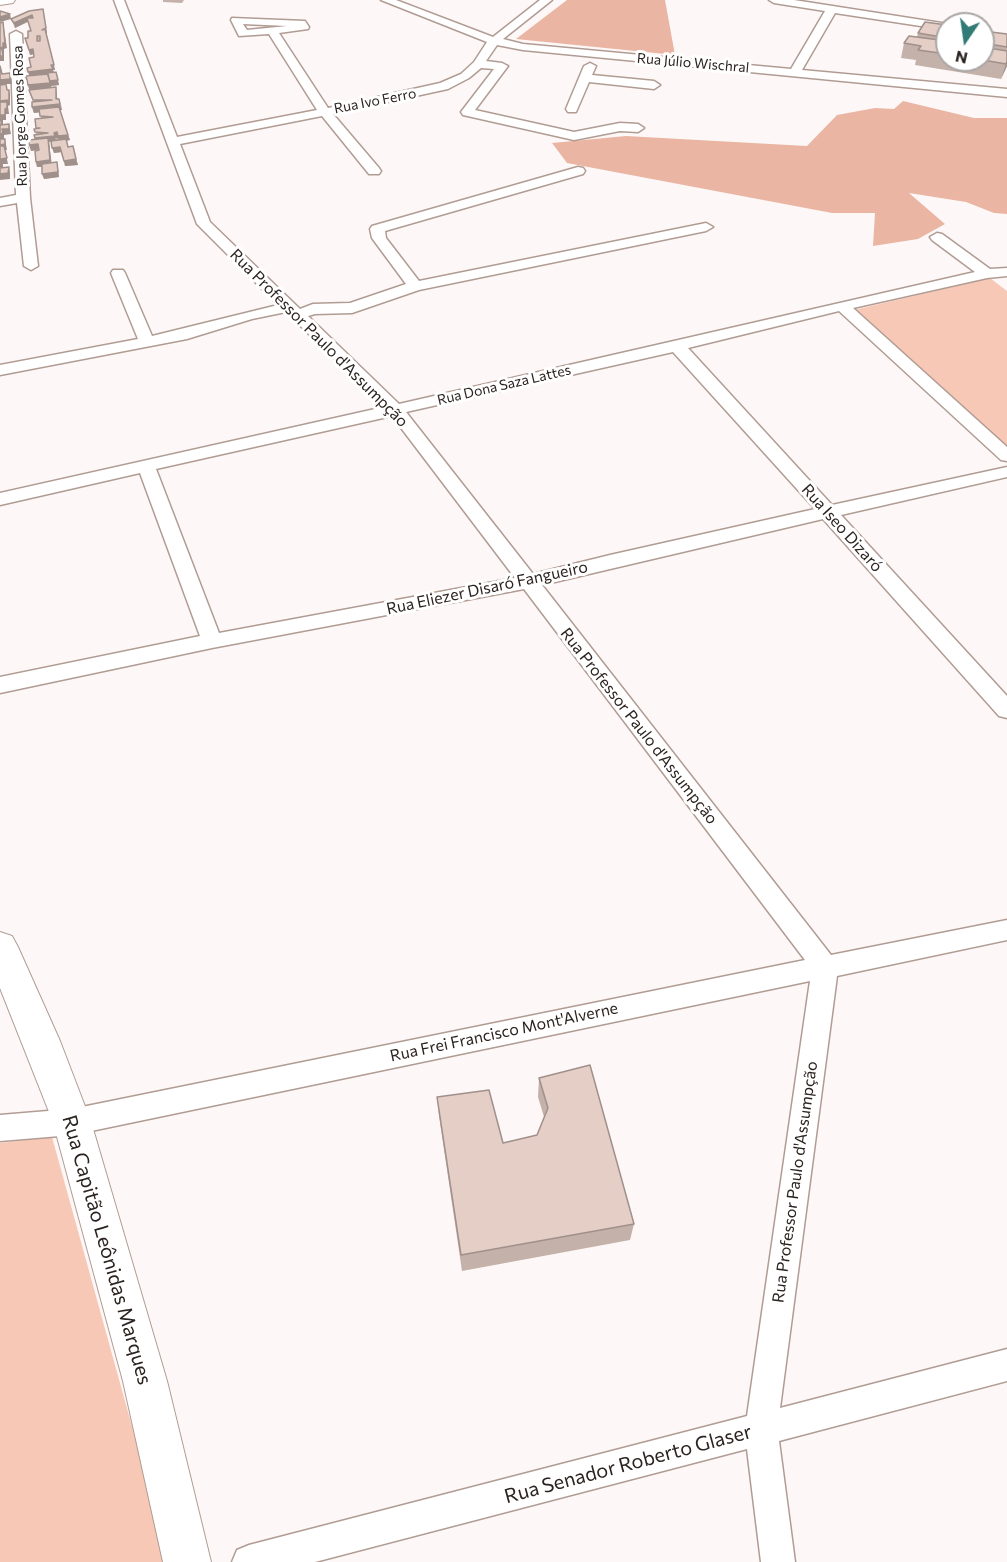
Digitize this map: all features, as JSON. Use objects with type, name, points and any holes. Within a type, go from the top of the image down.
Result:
[{"type":"main road","points":[[0,1],[8,0]]},
{"type":"main road","name":"Rua Capitão Leônidas Marques","points":[[0,947],[41,1041],[72,1122],[145,1381],[187,1562]]},
{"type":"street","name":"Rua Professor Paulo d'Assumpção","points":[[119,0],[204,224],[396,410],[825,967],[761,1430],[778,1562]]},
{"type":"street","name":"Rua Júlio Wischral","points":[[386,0],[494,40],[523,47],[1007,93]]},
{"type":"street","name":"Rua Ivo Ferro","points":[[173,142],[444,86],[465,76],[478,63],[494,40],[547,0]]},
{"type":"street","points":[[774,0],[935,25]]},
{"type":"street","points":[[795,73],[831,10]]},
{"type":"street","points":[[236,20],[301,23],[304,27],[272,31],[243,34],[236,20]]},
{"type":"street","points":[[272,31],[324,111],[374,171]]},
{"type":"street","name":"Rua Jorge Gomes Rosa","points":[[16,34],[23,198],[31,266]]},
{"type":"street","points":[[572,109],[595,54]]},
{"type":"street","points":[[478,63],[502,66],[467,112],[574,136],[620,127],[638,128]]},
{"type":"street","points":[[585,78],[654,85]]},
{"type":"street","points":[[415,286],[379,238],[377,229],[578,171]]},
{"type":"street","name":"Rua Jorge Gomes Rosa","points":[[0,202],[23,198]]},
{"type":"street","points":[[0,370],[187,334],[249,315],[352,308],[415,286],[706,226]]},
{"type":"street","points":[[937,237],[1000,274]]},
{"type":"street","points":[[118,273],[147,342]]},
{"type":"street","name":"Rua Dona Saza Lattes","points":[[0,499],[677,346],[842,306],[1000,274]]},
{"type":"street","points":[[842,306],[1007,456]]},
{"type":"street","name":"Rua Iseo Dizaró","points":[[677,346],[1007,710]]},
{"type":"street","points":[[146,465],[212,641]]},
{"type":"street","name":"Rua Eliezer Disaró Fangueiro","points":[[0,685],[212,641],[529,582],[609,561],[1007,472]]},
{"type":"street","name":"Rua Frei Francisco Mont'Alverne","points":[[0,1128],[72,1122],[1007,930]]},
{"type":"street","name":"Rua Senador Roberto Glaser","points":[[249,1562],[1007,1365]]},
{"type":"shaded area","points":[[567,0],[665,0],[675,55],[516,39]]},
{"type":"shaded area","points":[[903,101],[974,118],[1007,118],[1007,214],[994,213],[966,202],[909,193],[945,224],[918,239],[873,246],[875,213],[832,213],[567,163],[552,143],[626,136],[807,146],[837,115],[875,108],[894,109]]},
{"type":"shaded area","points":[[990,278],[1007,291],[1007,455],[854,310]]},
{"type":"shaded area","points":[[52,1137],[133,1430],[164,1562],[0,1562],[0,1143]]},
{"type":"building","points":[[43,9],[46,28],[42,30],[45,29],[53,69],[28,72],[27,68],[31,67],[29,58],[34,57],[33,49],[29,50],[25,38],[28,38],[28,31],[31,31],[27,18],[33,18],[32,15],[14,23],[11,19],[29,11]]},
{"type":"building","points":[[0,11],[10,14],[0,17]]},
{"type":"building","points":[[3,22],[5,43],[0,48],[0,23]]},
{"type":"building","points":[[925,22],[935,23],[935,36],[918,33]]},
{"type":"building","points":[[995,32],[1007,34],[1007,47],[995,45]]},
{"type":"building","points":[[909,36],[935,39],[935,52],[918,50],[921,46],[904,43]]},
{"type":"building","points":[[995,49],[1007,51],[1006,64],[995,62]]},
{"type":"building","points":[[0,66],[2,74],[10,73],[10,79],[0,80]]},
{"type":"building","points":[[56,72],[58,80],[50,81],[47,73]]},
{"type":"building","points":[[48,74],[50,83],[28,85],[26,76]]},
{"type":"building","points":[[0,80],[1,85],[6,84],[9,90],[9,100],[0,101]]},
{"type":"building","points":[[56,87],[56,99],[59,99],[60,104],[32,107],[32,102],[52,100],[33,100],[29,90]]},
{"type":"building","points":[[0,102],[7,102],[7,108],[5,115],[1,115],[0,121]]},
{"type":"building","points":[[59,107],[68,135],[58,136],[57,132],[54,133],[55,136],[35,138],[34,135],[48,133],[35,132],[34,129],[40,128],[36,128],[35,119],[53,117],[40,116],[39,109]]},
{"type":"building","points":[[9,124],[9,129],[2,129],[3,133],[0,134],[0,125]]},
{"type":"building","points":[[48,138],[50,160],[36,162],[35,151],[39,150],[38,144],[29,145],[29,140]]},
{"type":"building","points":[[0,139],[5,139],[5,144],[0,145]]},
{"type":"building","points":[[66,139],[68,147],[73,146],[76,159],[64,161],[60,147],[52,148],[51,141]]},
{"type":"building","points":[[0,146],[4,146],[7,158],[1,159],[1,164],[0,164]]},
{"type":"building","points":[[57,162],[58,172],[42,174],[42,164]]},
{"type":"building","points":[[9,167],[8,173],[0,174],[0,168]]},
{"type":"building","points":[[590,1065],[634,1224],[461,1255],[437,1097],[489,1090],[503,1143],[537,1135],[548,1108],[539,1078]]}]
